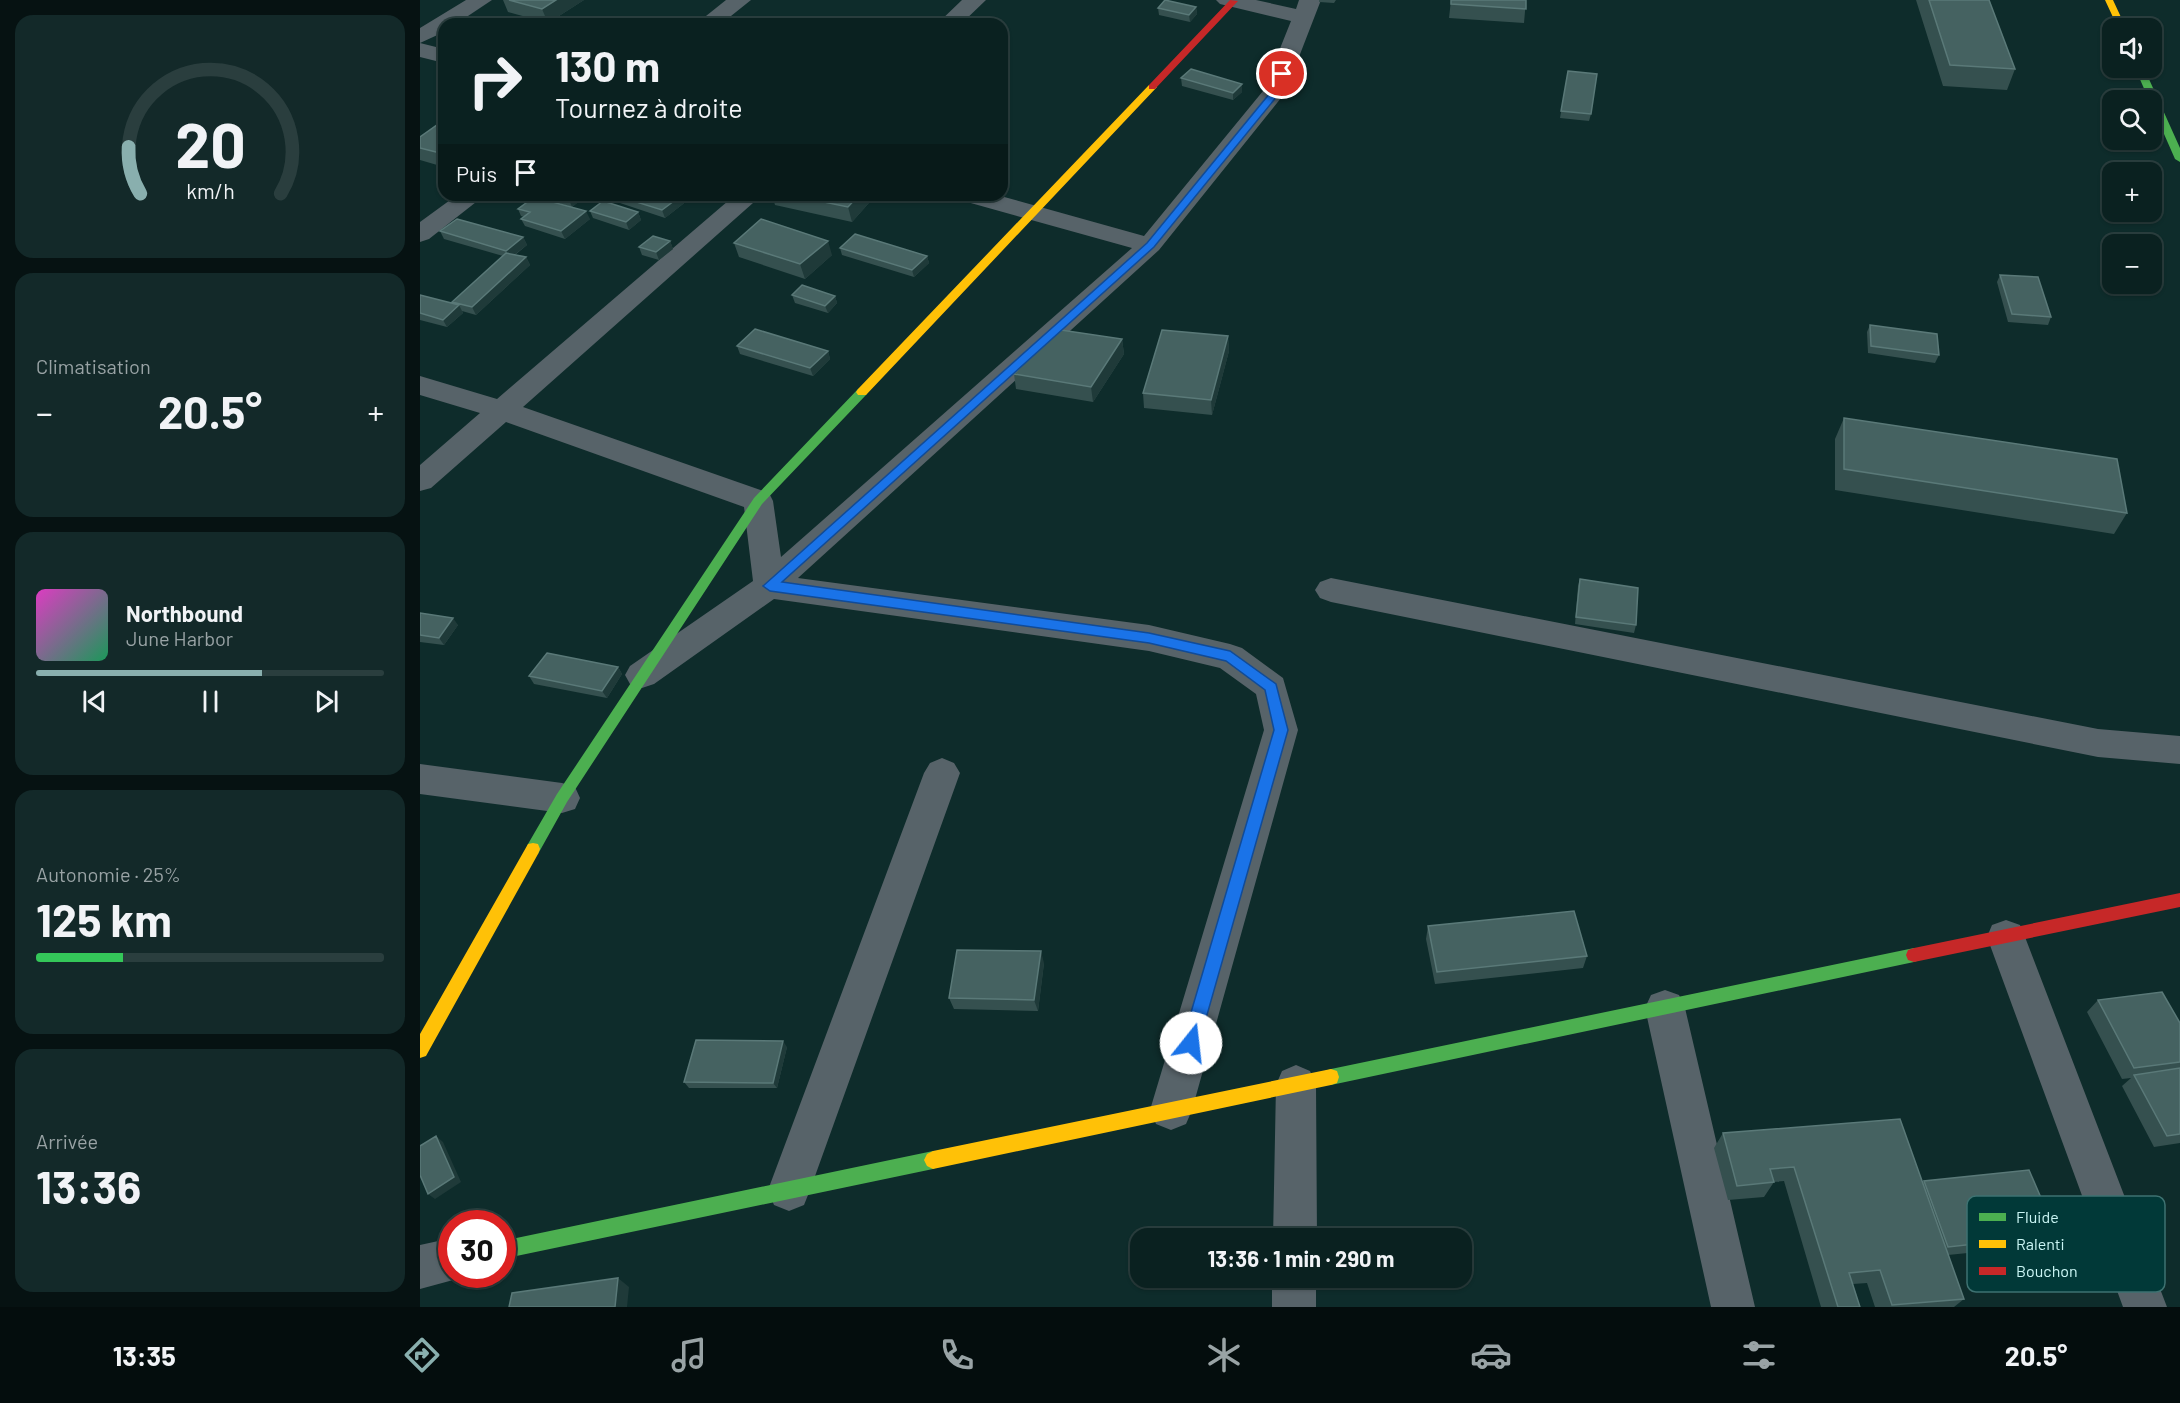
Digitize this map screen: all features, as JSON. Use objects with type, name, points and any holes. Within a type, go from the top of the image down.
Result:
[{"type":"main road","points":[[2109,0],[2117,18]]},
{"type":"main road","points":[[420,1050],[562,798],[758,501],[1230,1]]},
{"type":"main road","points":[[2144,78],[2180,159]]},
{"type":"main road","points":[[516,1247],[2180,900]]},
{"type":"street","points":[[450,18],[481,0]]},
{"type":"street","points":[[715,18],[740,0]]},
{"type":"street","points":[[955,18],[975,0]]},
{"type":"street","points":[[642,675],[770,586],[1150,245],[1274,93],[1307,8],[1230,1]]},
{"type":"street","points":[[420,36],[438,25]]},
{"type":"street","points":[[420,50],[438,54]]},
{"type":"street","points":[[420,234],[465,201]]},
{"type":"street","points":[[420,481],[743,201]]},
{"type":"street","points":[[991,201],[1150,245]]},
{"type":"street","points":[[420,385],[502,410],[758,501],[770,586]]},
{"type":"street","points":[[770,586],[1149,638],[1230,657],[1271,687],[1281,730],[1171,1110]]},
{"type":"street","points":[[1331,590],[2098,743],[2180,750]]},
{"type":"street","points":[[789,1190],[942,773]]},
{"type":"street","points":[[420,779],[562,798]]},
{"type":"street","points":[[2007,937],[2104,1196]]},
{"type":"street","points":[[1665,1008],[1733,1307]]},
{"type":"street","points":[[1295,1228],[1296,1084]]},
{"type":"street","points":[[420,1267],[438,1263]]},
{"type":"street","points":[[1294,1288],[1294,1307]]},
{"type":"street","points":[[2139,1292],[2145,1307]]},
{"type":"building","points":[[509,0],[556,0],[542,9]]},
{"type":"building","points":[[1165,0],[1196,7],[1189,15],[1158,8]]},
{"type":"building","points":[[1451,0],[1526,0],[1526,9],[1451,4]]},
{"type":"building","points":[[1929,0],[1989,0],[2015,69],[1950,65]]},
{"type":"building","points":[[1191,69],[1242,84],[1233,93],[1181,78]]},
{"type":"building","points":[[1568,71],[1597,74],[1591,114],[1561,111]]},
{"type":"building","points":[[438,124],[438,152],[420,148],[420,137]]},
{"type":"building","points":[[529,201],[549,201],[586,211],[561,231],[521,219],[530,212],[518,209]]},
{"type":"building","points":[[603,201],[638,212],[626,222],[590,211]]},
{"type":"building","points":[[633,201],[674,201],[662,210]]},
{"type":"building","points":[[819,201],[854,201],[848,207]]},
{"type":"building","points":[[457,219],[523,237],[506,251],[440,231]]},
{"type":"building","points":[[761,219],[828,241],[800,264],[734,243]]},
{"type":"building","points":[[855,234],[927,256],[912,270],[840,248]]},
{"type":"building","points":[[653,236],[670,241],[656,252],[639,247]]},
{"type":"building","points":[[506,253],[526,257],[472,307],[452,302]]},
{"type":"building","points":[[2000,275],[2038,277],[2051,317],[2012,314]]},
{"type":"building","points":[[802,285],[835,296],[825,306],[792,295]]},
{"type":"building","points":[[420,295],[459,305],[443,320],[420,313]]},
{"type":"building","points":[[1870,325],[1937,334],[1939,355],[1871,346]]},
{"type":"building","points":[[755,329],[828,351],[810,368],[737,346]]},
{"type":"building","points":[[1054,329],[1122,339],[1091,387],[1014,374]]},
{"type":"building","points":[[1162,330],[1228,336],[1211,400],[1143,393]]},
{"type":"building","points":[[1844,418],[2117,459],[2127,513],[1844,469]]},
{"type":"building","points":[[1580,579],[1638,588],[1636,625],[1576,617]]},
{"type":"building","points":[[420,613],[453,618],[439,638],[420,635]]},
{"type":"building","points":[[547,653],[618,667],[602,691],[529,676]]},
{"type":"building","points":[[1574,911],[1587,956],[1437,972],[1428,926]]},
{"type":"building","points":[[957,950],[1041,951],[1034,1000],[949,998]]},
{"type":"building","points":[[2162,992],[2180,1023],[2180,1062],[2134,1068],[2098,1000]]},
{"type":"building","points":[[696,1040],[783,1041],[773,1083],[684,1082]]},
{"type":"building","points":[[2180,1068],[2180,1134],[2167,1136],[2134,1075]]},
{"type":"building","points":[[1900,1119],[1964,1299],[1892,1305],[1880,1270],[1849,1273],[1860,1307],[1838,1307],[1794,1167],[1770,1169],[1774,1182],[1737,1186],[1723,1133]]},
{"type":"building","points":[[436,1136],[454,1177],[428,1194],[420,1175],[420,1146]]},
{"type":"building","points":[[2029,1170],[2040,1196],[1967,1196],[1967,1245],[1948,1247],[1924,1181]]},
{"type":"building","points":[[618,1278],[615,1307],[509,1307],[512,1293]]},
{"type":"traffic: fast","points":[[2144,78],[2180,159]]},
{"type":"traffic: fast","points":[[533,849],[562,798],[758,501],[862,392]]},
{"type":"traffic: fast","points":[[1331,1077],[1914,955]]},
{"type":"traffic: fast","points":[[516,1247],[933,1160]]},
{"type":"traffic: slow","points":[[2109,0],[2117,18]]},
{"type":"traffic: slow","points":[[862,392],[1152,87]]},
{"type":"traffic: slow","points":[[420,1050],[533,849]]},
{"type":"traffic: slow","points":[[933,1160],[1331,1077]]},
{"type":"traffic: jam","points":[[1152,87],[1234,1]]},
{"type":"traffic: jam","points":[[1914,955],[2180,900]]},
{"type":"route","points":[[1191,1043],[1281,730],[1271,687],[1230,657],[1149,638],[770,586],[1150,245],[1274,93],[1282,74]]}]
